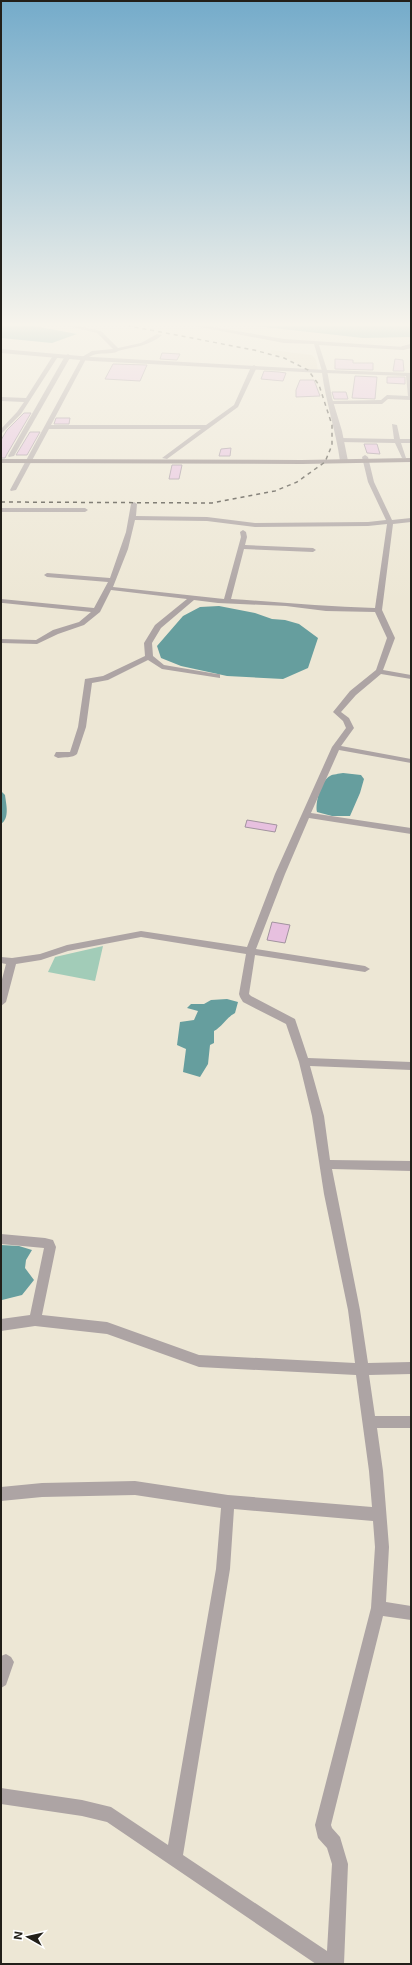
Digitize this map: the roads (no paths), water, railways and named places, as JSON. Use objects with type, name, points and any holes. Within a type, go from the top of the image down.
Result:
[{"type":"main road","points":[[1,456],[29,459],[343,460],[407,457]]},
{"type":"main road","points":[[1,461],[29,459],[165,458],[343,460]]},
{"type":"main road","points":[[366,459],[411,460]]},
{"type":"street","points":[[1,432],[3,425],[15,418]]},
{"type":"street","points":[[11,456],[33,418]]},
{"type":"street","points":[[13,490],[52,418]]},
{"type":"street","points":[[165,458],[220,418]]},
{"type":"street","points":[[334,418],[343,460]]},
{"type":"street","points":[[394,425],[395,435],[407,457]]},
{"type":"street","points":[[47,427],[208,427]]},
{"type":"street","points":[[340,440],[411,441]]},
{"type":"street","points":[[335,1964],[340,1864],[334,1843],[324,1832],[323,1825],[378,1608],[382,1547],[376,1471],[354,1310],[330,1194],[318,1116],[304,1062],[291,1022],[248,999],[244,994],[251,950],[306,815],[336,747],[350,728],[346,720],[337,712],[353,692],[379,671],[391,638],[378,610],[390,523],[371,482],[366,459]]},
{"type":"street","points":[[1,641],[34,642],[42,640],[52,634],[86,621],[97,610],[123,556],[134,518],[134,504]]},
{"type":"street","points":[[1,510],[85,510]]},
{"type":"street","points":[[134,518],[207,519],[255,525],[390,523],[411,520]]},
{"type":"street","points":[[227,601],[231,581],[244,537],[243,532]]},
{"type":"street","points":[[241,547],[313,550]]},
{"type":"street","points":[[47,575],[112,580]]},
{"type":"street","points":[[108,588],[227,601],[286,604],[326,609],[378,610]]},
{"type":"street","points":[[193,598],[158,627],[148,643],[149,657],[162,667],[217,676]]},
{"type":"street","points":[[2,601],[97,610]]},
{"type":"street","points":[[58,756],[59,754],[73,754],[78,743],[86,707],[88,681],[105,678],[149,657]]},
{"type":"street","points":[[379,671],[411,677]]},
{"type":"street","points":[[336,747],[411,761]]},
{"type":"street","points":[[306,815],[411,831]]},
{"type":"street","points":[[1,960],[12,961],[41,957],[67,948],[141,934],[365,969]]},
{"type":"street","points":[[1,1002],[12,961]]},
{"type":"street","points":[[304,1062],[411,1066]]},
{"type":"street","points":[[326,1164],[411,1166]]},
{"type":"street","points":[[1,1239],[45,1243],[50,1247],[35,1320]]},
{"type":"street","points":[[1,1325],[35,1320],[107,1328],[199,1361],[361,1369],[411,1368]]},
{"type":"street","points":[[369,1422],[411,1422]]},
{"type":"street","points":[[1,1494],[42,1490],[135,1488],[228,1502],[379,1515]]},
{"type":"street","points":[[174,1860],[223,1569],[228,1502]]},
{"type":"street","points":[[378,1608],[411,1613]]},
{"type":"street","points":[[1,1680],[6,1662]]},
{"type":"street","points":[[1,1796],[106,1812],[117,1818],[174,1860],[331,1964]]},
{"type":"water","points":[[219,606],[299,624],[318,638],[308,668],[283,679],[227,676],[181,666],[161,658],[157,646],[183,616],[200,607]]},
{"type":"water","points":[[343,773],[361,775],[364,779],[360,793],[350,816],[332,816],[317,812],[318,798],[324,782],[331,775]]},
{"type":"water","points":[[1,791],[5,795],[7,811],[6,818],[1,824]]},
{"type":"water","points":[[227,999],[238,1002],[235,1013],[214,1031],[214,1043],[210,1045],[208,1064],[200,1077],[183,1072],[186,1049],[177,1045],[180,1022],[194,1020],[198,1011],[187,1008],[191,1004],[204,1004],[211,1000]]},
{"type":"water","points":[[1,1245],[19,1246],[32,1250],[26,1260],[25,1268],[34,1280],[22,1295],[2,1300]]},
{"type":"railway","points":[[1,502],[212,503],[275,491],[297,482],[325,462],[332,445],[332,425],[330,418]]}]
